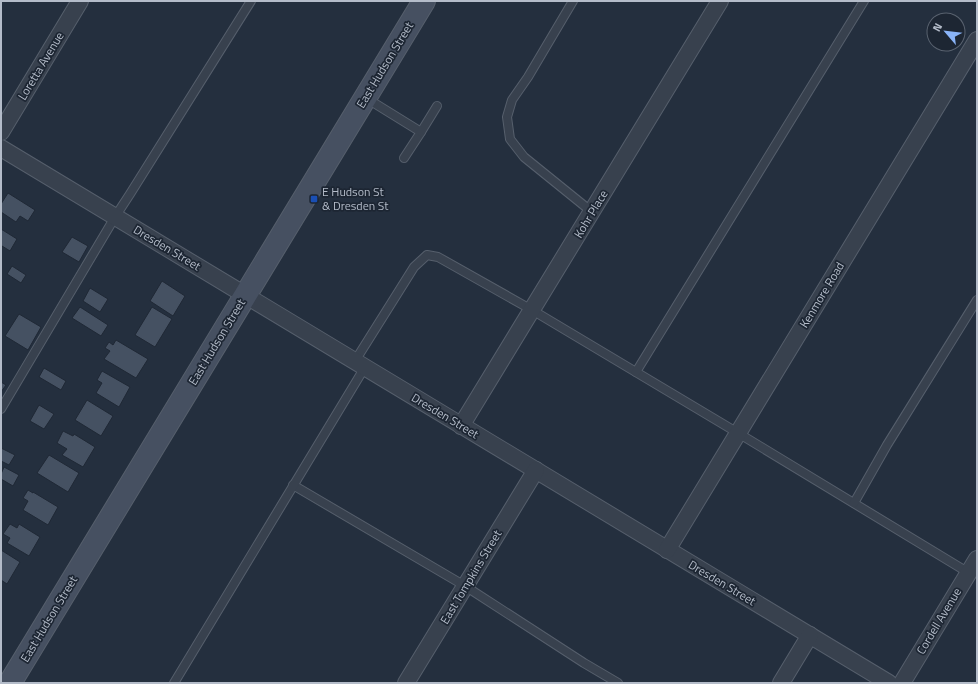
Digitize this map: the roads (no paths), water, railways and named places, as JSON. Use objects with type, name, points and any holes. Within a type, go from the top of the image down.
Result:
[{"type":"main road","name":"East Hudson Street","points":[[10,683],[424,1]]},
{"type":"street","name":"Loretta Avenue","points":[[1,132],[80,1]]},
{"type":"street","name":"Kohr Place","points":[[461,426],[720,1]]},
{"type":"street","name":"Kenmore Road","points":[[668,550],[977,40]]},
{"type":"street","name":"Dresden Street","points":[[1,148],[889,683]]},
{"type":"street","name":"East Tompkins Street","points":[[406,683],[536,470]]},
{"type":"street","name":"Cordell Avenue","points":[[902,683],[977,559]]},
{"type":"street","points":[[781,683],[810,636]]},
{"type":"lane","points":[[1,409],[115,217],[251,1]]},
{"type":"lane","points":[[573,1],[512,100],[507,118],[510,140],[524,157],[592,212]]},
{"type":"lane","points":[[636,372],[864,1]]},
{"type":"lane","points":[[366,97],[421,132]]},
{"type":"lane","points":[[404,158],[437,106]]},
{"type":"lane","points":[[174,683],[293,485],[414,267],[427,255],[438,257],[532,310],[969,573]]},
{"type":"lane","points":[[854,503],[887,445],[977,300]]},
{"type":"lane","points":[[293,485],[465,586],[618,683]]},
{"type":"place","name":"E Hudson St & Dresden St","points":[[314,199]]}]
